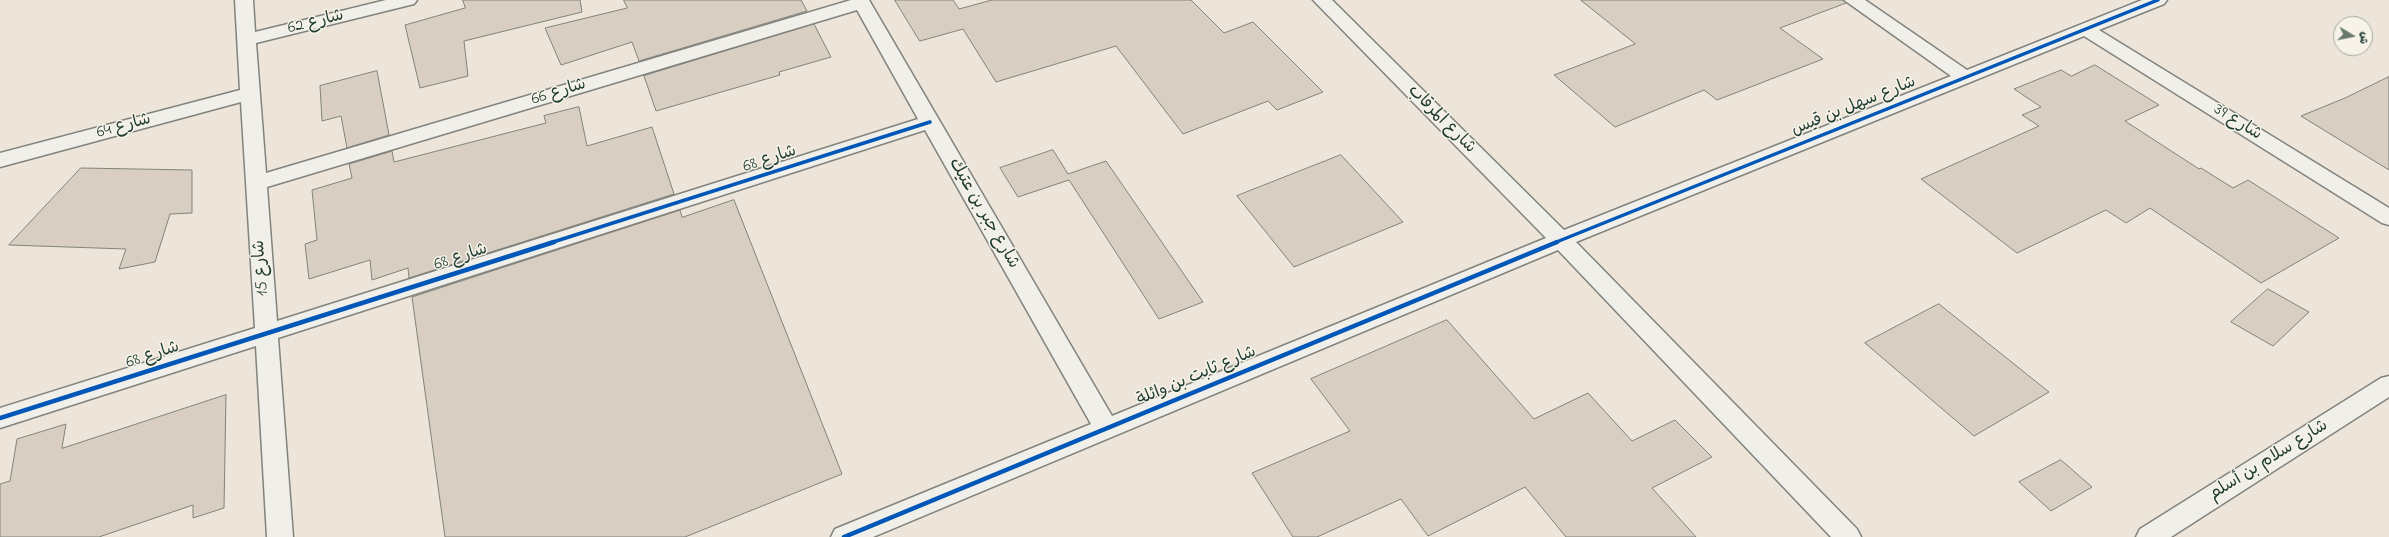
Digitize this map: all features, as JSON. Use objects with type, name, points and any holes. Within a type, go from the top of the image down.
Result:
[{"type":"street","name":"شارع 15","points":[[244,0],[249,94],[280,537]]},
{"type":"street","name":"شارع 62","points":[[247,40],[408,0]]},
{"type":"street","name":"شارع المرقاب","points":[[1322,0],[1561,240],[1848,537]]},
{"type":"street","points":[[1853,0],[1964,76]]},
{"type":"street","name":"شارع سهل بن قيس","points":[[1561,240],[1964,76],[2158,0]]},
{"type":"street","name":"شارع جبر بن عتيك","points":[[861,2],[1106,428]]},
{"type":"street","name":"شارع 66","points":[[256,183],[861,2]]},
{"type":"street","name":"شارع 39","points":[[2084,29],[2389,218]]},
{"type":"street","name":"شارع 64","points":[[0,160],[249,94]]},
{"type":"street","name":"شارع 68","points":[[0,418],[930,122]]},
{"type":"street","name":"شارع ثابت بن وائلة","points":[[844,537],[1561,240]]},
{"type":"street","name":"شارع سلام بن أسلم","points":[[2149,537],[2389,385]]},
{"type":"building","points":[[463,0],[580,0],[582,12],[464,41],[468,76],[420,88],[405,25],[465,8]]},
{"type":"building","points":[[624,0],[801,0],[807,11],[639,61],[632,42],[561,65],[545,28],[627,8]]},
{"type":"building","points":[[895,0],[953,0],[959,9],[992,0],[1191,0],[1224,33],[1253,22],[1323,92],[1277,110],[1268,101],[1183,134],[1116,46],[996,82],[963,29],[920,41]]},
{"type":"building","points":[[1581,0],[1843,0],[1846,3],[1780,28],[1823,59],[1717,100],[1704,90],[1615,127],[1554,75],[1635,44]]},
{"type":"building","points":[[814,24],[831,57],[779,72],[780,75],[656,111],[644,76]]},
{"type":"building","points":[[2095,65],[2159,105],[2125,121],[2199,169],[2201,168],[2233,188],[2248,180],[2339,238],[2261,283],[2150,208],[2126,223],[2106,210],[2017,253],[1921,179],[2039,126],[2022,115],[2041,107],[2014,89],[2061,70],[2071,76]]},
{"type":"building","points":[[377,71],[389,135],[347,148],[341,116],[322,121],[320,86]]},
{"type":"building","points":[[2389,77],[2389,170],[2301,116],[2345,98]]},
{"type":"building","points":[[579,107],[587,146],[652,127],[674,194],[409,278],[408,268],[372,280],[370,260],[309,279],[305,244],[317,240],[312,190],[352,178],[349,164],[392,151],[394,162],[546,123],[544,116]]},
{"type":"building","points":[[1053,150],[1068,174],[1106,161],[1203,302],[1159,319],[1069,180],[1018,197],[1000,168]]},
{"type":"building","points":[[1341,155],[1403,222],[1294,267],[1237,196]]},
{"type":"building","points":[[81,168],[192,170],[192,213],[170,214],[155,262],[119,269],[126,249],[9,245]]},
{"type":"building","points":[[734,200],[842,474],[685,537],[445,537],[412,297],[680,210],[682,217]]},
{"type":"building","points":[[2268,289],[2309,312],[2273,346],[2231,322]]},
{"type":"building","points":[[1939,304],[2049,392],[1974,436],[1865,343]]},
{"type":"building","points":[[1447,320],[1534,419],[1588,393],[1632,441],[1675,420],[1712,457],[1652,488],[1696,537],[1566,537],[1525,487],[1428,536],[1401,499],[1317,537],[1293,537],[1252,473],[1350,431],[1311,379]]},
{"type":"building","points":[[226,395],[224,508],[193,518],[193,505],[99,537],[0,537],[0,484],[10,481],[17,439],[66,424],[62,448]]},
{"type":"building","points":[[2061,460],[2092,487],[2051,511],[2019,482]]},
{"type":"cycle path","points":[[844,537],[1561,240],[2158,0]]},
{"type":"cycle path","points":[[0,418],[930,122]]}]
